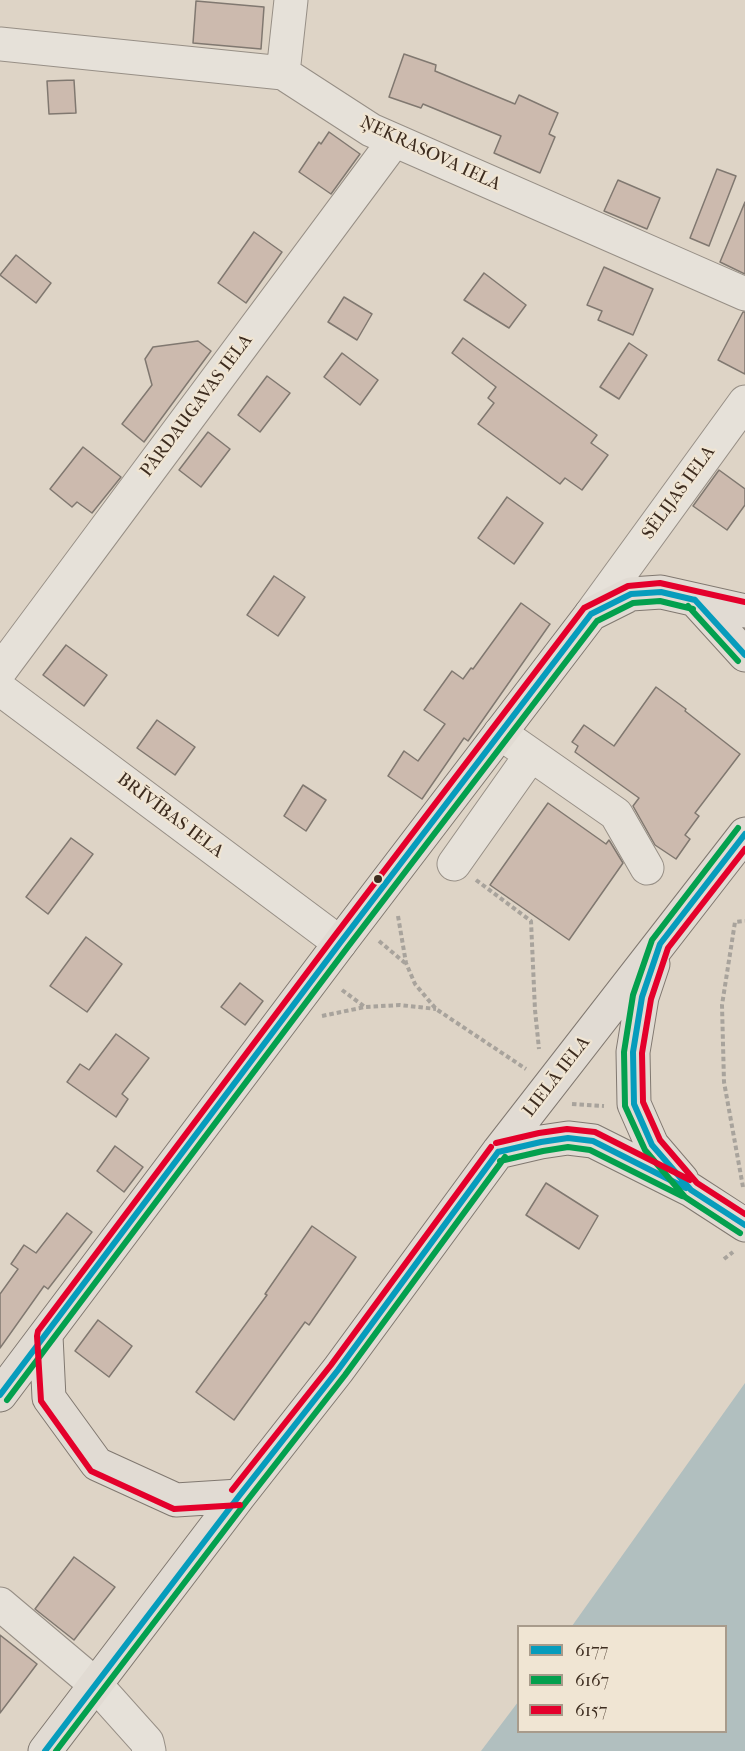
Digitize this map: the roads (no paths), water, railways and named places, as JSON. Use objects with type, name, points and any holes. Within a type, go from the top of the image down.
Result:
[{"type":"main road","name":"SĒLIJAS IELA","points":[[0,1395],[591,614],[631,594],[661,592],[745,611]]},
{"type":"main road","points":[[695,600],[745,655]]},
{"type":"main road","name":"LIELĀ IELA","points":[[45,1751],[338,1370],[498,1152],[744,836]]},
{"type":"main road","points":[[660,944],[642,997],[633,1052],[634,1104],[652,1145],[691,1190]]},
{"type":"main road","points":[[498,1152],[568,1138],[593,1141],[691,1190],[745,1225]]},
{"type":"main road","points":[[46,1336],[49,1398],[97,1464],[176,1500],[239,1496]]},
{"type":"street","points":[[282,73],[291,0]]},
{"type":"street","name":"ŅEKRASOVA IELA","points":[[0,44],[282,73],[370,130],[745,294]]},
{"type":"street","name":"PĀRDAUGAVAS IELA","points":[[0,671],[394,141]]},
{"type":"street","name":"SĒLIJAS IELA","points":[[591,614],[745,402]]},
{"type":"street","name":"BRĪVĪBAS IELA","points":[[0,689],[340,943]]},
{"type":"street","points":[[500,733],[616,814],[647,868]]},
{"type":"street","points":[[433,822],[460,855],[531,755]]},
{"type":"street","points":[[0,1604],[96,1685],[147,1742],[149,1751]]}]
